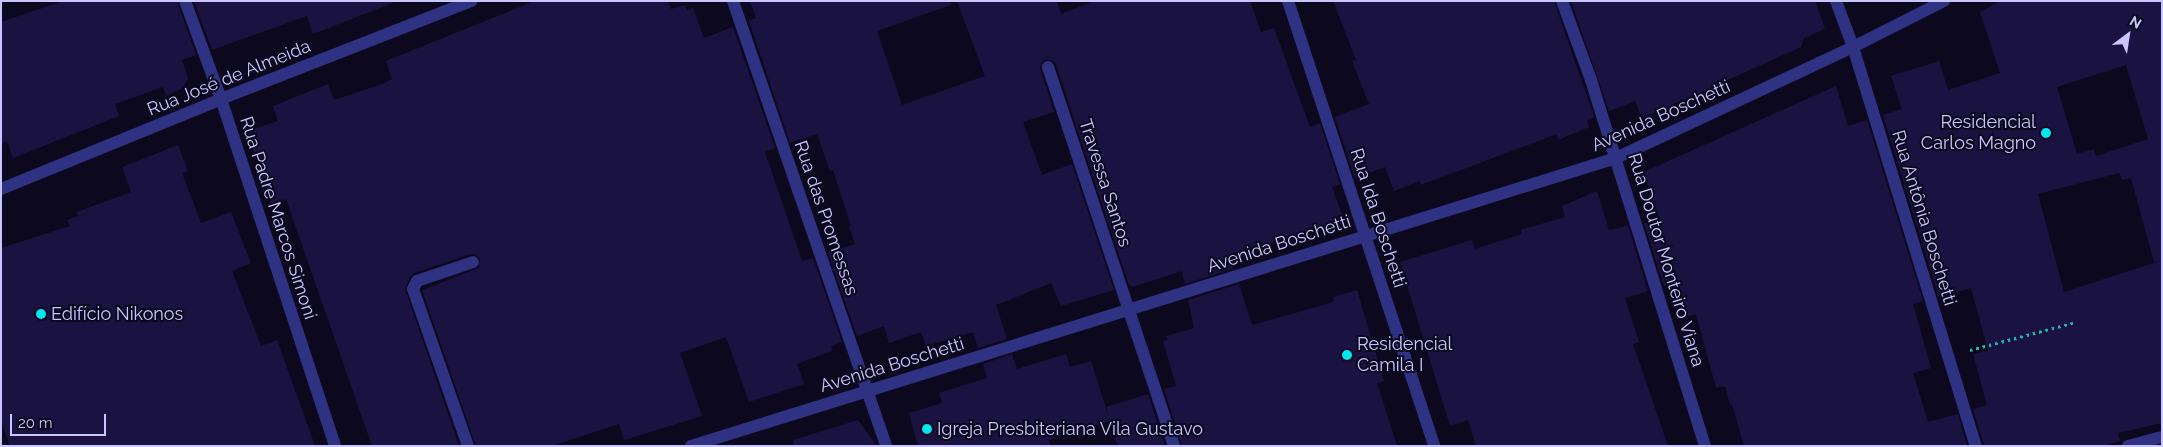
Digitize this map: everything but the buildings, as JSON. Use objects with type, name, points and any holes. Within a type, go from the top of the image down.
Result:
[{"type":"street","name":"Rua Padre Marcos Simoni","points":[[186,1],[221,99],[335,446]]},
{"type":"street","name":"Rua José de Almeida","points":[[1,188],[471,1]]},
{"type":"street","name":"Rua das Promessas","points":[[733,1],[886,446]]},
{"type":"street","name":"Rua Ida Boschetti","points":[[1288,1],[1434,446]]},
{"type":"street","name":"Rua Doutor Monteiro Viana","points":[[1562,1],[1591,80],[1705,446]]},
{"type":"street","name":"Rua Antônia Boschetti","points":[[1836,1],[1853,47],[1976,446]]},
{"type":"street","name":"Avenida Boschetti","points":[[691,446],[1616,158],[1853,47],[1944,1]]},
{"type":"street","name":"Travessa Santos","points":[[1048,66],[1174,446]]},
{"type":"street","points":[[468,446],[413,289],[417,281],[473,262]]},
{"type":"street","points":[[2128,446],[2162,437]]},
{"type":"path","points":[[1949,355],[2076,322]]},
{"type":"place","name":"Residencial Carlos Magno","points":[[2046,133]]},
{"type":"place","name":"Edifício Nikonos","points":[[41,314]]},
{"type":"place","name":"Residencial Camila I","points":[[1347,355]]},
{"type":"place","name":"Igreja Presbiteriana Vila Gustavo","points":[[927,429]]}]
